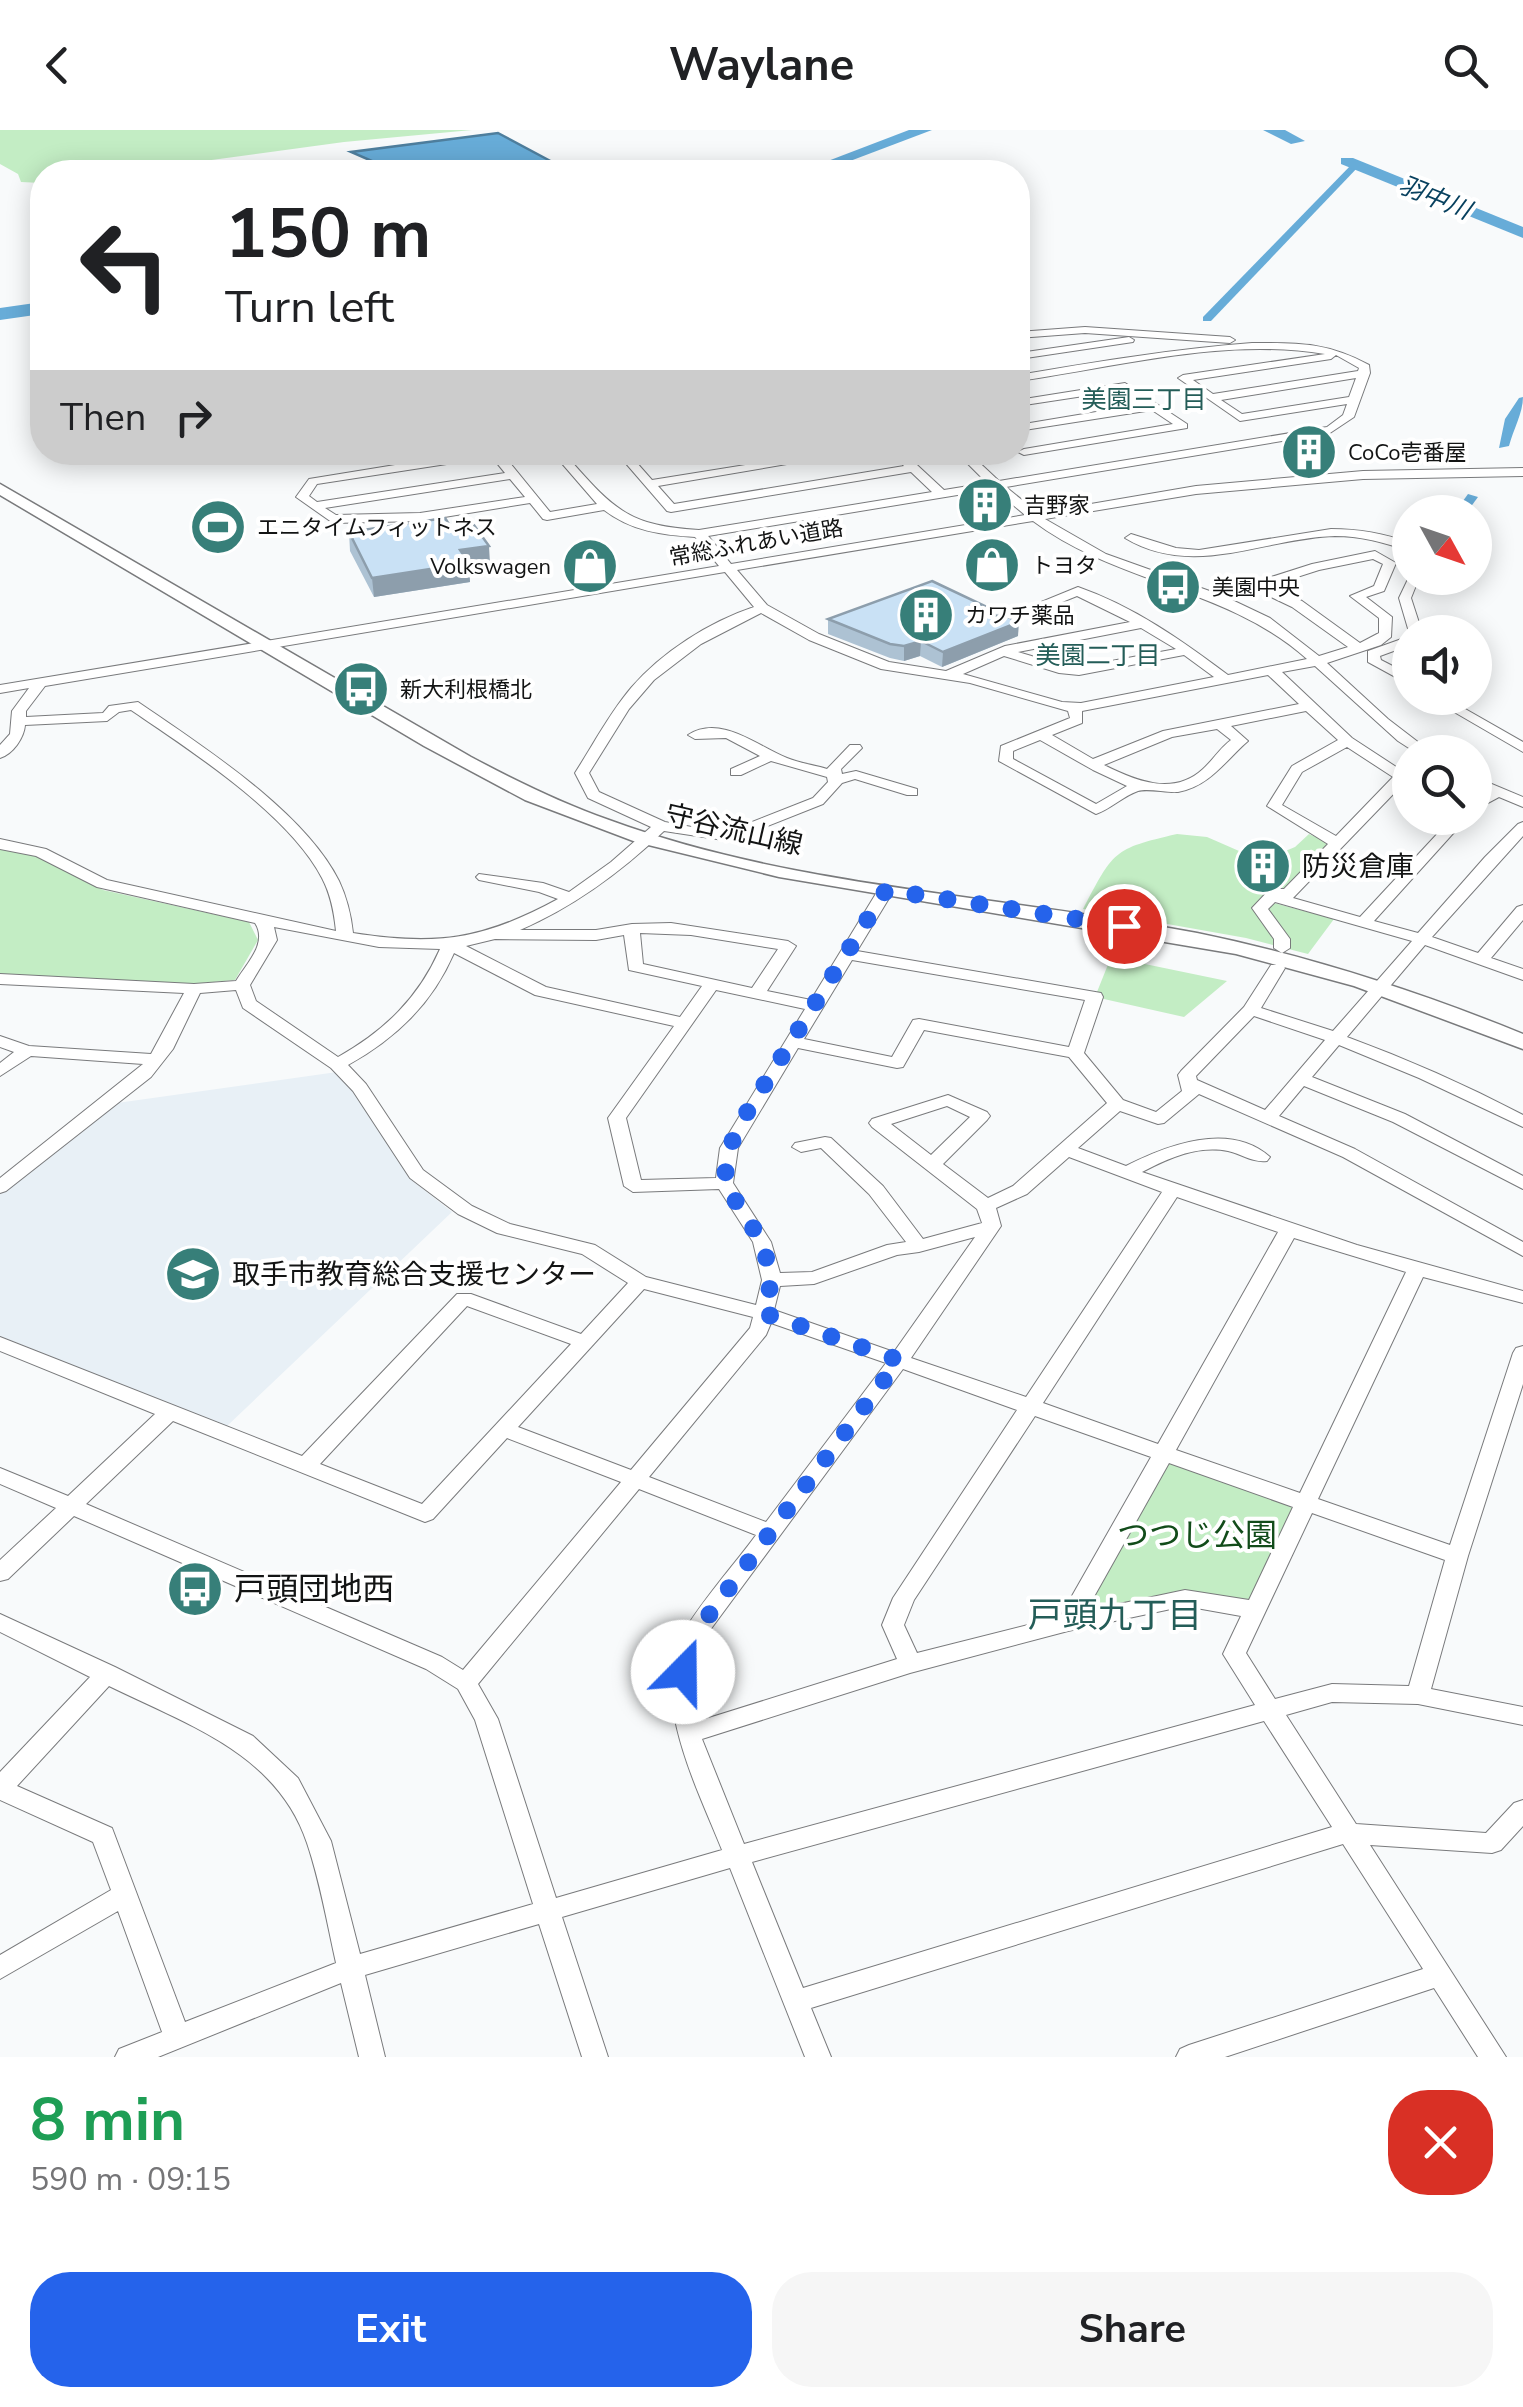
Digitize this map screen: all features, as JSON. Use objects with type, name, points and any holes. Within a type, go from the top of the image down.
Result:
[{"type":"main road","name":"守谷流山線","points":[[0,489],[496,781],[578,816],[654,833],[764,869],[1277,957],[1382,988],[1523,1042]]},
{"type":"street","points":[[1030,334],[1086,330],[1260,343],[1345,354],[1357,359],[1365,373]]},
{"type":"street","points":[[1030,351],[1170,334]]},
{"type":"street","points":[[1030,376],[1260,343]]},
{"type":"street","points":[[1345,354],[1183,378],[1240,418],[1354,400]]},
{"type":"street","points":[[1030,358],[1051,373]]},
{"type":"street","points":[[1210,398],[1365,373]]},
{"type":"street","points":[[568,465],[604,506],[636,527],[699,534],[1330,430],[1348,417],[1365,373]]},
{"type":"street","points":[[1030,402],[1125,386],[1183,426],[1030,448]]},
{"type":"street","points":[[1030,426],[1155,406]]},
{"type":"street","points":[[1030,456],[1055,475]]},
{"type":"street","points":[[416,465],[313,481],[302,497],[333,519],[420,517],[533,499]]},
{"type":"street","points":[[504,465],[548,516],[604,506]]},
{"type":"street","points":[[632,465],[671,508],[913,468]]},
{"type":"street","points":[[650,484],[770,465]]},
{"type":"street","points":[[910,465],[941,494]]},
{"type":"street","points":[[976,465],[1034,516],[1103,557],[1220,598],[1269,624],[1398,735]]},
{"type":"street","name":"常総ふれあい道路","points":[[0,689],[1196,490],[1286,481],[1523,472]]},
{"type":"street","points":[[315,506],[514,476]]},
{"type":"street","points":[[1132,538],[1196,554],[1296,536],[1359,531],[1392,541]]},
{"type":"street","points":[[699,534],[762,608],[787,624],[886,666],[972,679],[1074,707],[1109,704],[1315,662],[1358,648],[1386,634],[1385,617],[1356,596],[1379,588],[1390,564],[1374,556],[1316,567],[1220,598]]},
{"type":"street","points":[[1258,586],[1297,604],[1358,648]]},
{"type":"street","points":[[1038,643],[997,622],[1078,592],[1146,623],[1190,650],[1226,680]]},
{"type":"street","points":[[762,608],[726,624],[651,676],[636,691],[582,773],[593,796],[654,833],[724,838],[818,801],[835,777],[834,768],[854,748]]},
{"type":"street","points":[[944,676],[1003,651],[1146,623]]},
{"type":"street","points":[[1392,647],[1374,654],[1375,662],[1392,671]]},
{"type":"street","points":[[1003,651],[1079,671],[1190,650]]},
{"type":"street","points":[[1271,670],[1347,741],[1392,771]]},
{"type":"street","points":[[0,754],[17,735],[19,711],[41,682]]},
{"type":"street","points":[[18,722],[48,717],[106,717],[114,709],[133,706],[194,746],[297,835],[328,874],[342,908],[345,937]]},
{"type":"street","points":[[1095,763],[1168,734],[1309,706]]},
{"type":"street","points":[[1074,707],[1077,720],[1006,749],[1006,761],[1096,810],[1137,786]]},
{"type":"street","points":[[1466,715],[1523,748]]},
{"type":"street","points":[[1041,734],[1137,786],[1172,788],[1201,778],[1226,747],[1241,741],[1220,724]]},
{"type":"street","points":[[695,735],[728,734],[771,756],[835,777],[856,775],[912,792]]},
{"type":"street","points":[[1338,843],[1274,806],[1297,769],[1347,741]]},
{"type":"street","points":[[736,772],[771,756]]},
{"type":"street","points":[[1492,790],[1523,803]]},
{"type":"street","points":[[1392,792],[1282,900],[1423,939],[1523,975]]},
{"type":"street","points":[[1492,795],[1496,792]]},
{"type":"street","points":[[1267,1118],[1523,827]]},
{"type":"street","points":[[496,935],[567,897],[654,833]]},
{"type":"street","points":[[1364,922],[1444,835]]},
{"type":"street","points":[[0,844],[41,852],[114,888],[345,937],[450,944],[496,935],[596,934],[660,926],[788,946],[757,994]]},
{"type":"street","points":[[484,877],[543,888],[567,897]]},
{"type":"street","points":[[466,1683],[759,1330],[772,1280],[762,1242],[724,1183],[729,1148],[886,890]]},
{"type":"street","points":[[792,1042],[897,1063],[919,1024],[1074,1052],[1118,1104],[1158,1119],[1191,1092],[1188,1075],[1251,1010],[1282,939],[1260,908],[1276,892],[1287,895]]},
{"type":"street","points":[[1482,959],[1523,910]]},
{"type":"street","points":[[262,920],[269,940],[242,985],[248,1004],[337,1064],[360,1088],[416,1174],[452,1201],[504,1229],[588,1248],[640,1282],[763,1313],[1456,1556]]},
{"type":"street","points":[[632,929],[634,967],[814,1006]]},
{"type":"street","points":[[450,944],[541,991],[684,1022]]},
{"type":"street","points":[[337,1064],[385,1037],[407,1015],[440,970],[450,944]]},
{"type":"street","points":[[847,954],[1095,998],[1074,1052]]},
{"type":"street","points":[[0,979],[194,989],[242,985]]},
{"type":"street","points":[[711,984],[617,1118],[633,1186],[724,1183]]},
{"type":"street","points":[[0,1187],[158,1060],[194,989]]},
{"type":"street","points":[[1251,1010],[1336,1040],[1490,1104],[1523,1122]]},
{"type":"street","points":[[0,1041],[28,1051],[158,1060]]},
{"type":"street","points":[[0,1072],[28,1051]]},
{"type":"street","points":[[1303,1079],[1400,1118],[1523,1183]]},
{"type":"street","points":[[1189,1083],[1411,1185],[1523,1250]]},
{"type":"street","points":[[933,1163],[981,1116],[948,1100],[878,1123],[933,1163],[989,1216]]},
{"type":"street","points":[[772,1280],[814,1278],[894,1249],[919,1246],[989,1216],[1118,1104]]},
{"type":"street","points":[[801,1147],[825,1142],[876,1190],[919,1246]]},
{"type":"street","points":[[1126,1172],[1173,1148],[1207,1142],[1240,1146],[1261,1157]]},
{"type":"street","points":[[1068,1150],[1172,1191],[1289,1230],[1523,1297]]},
{"type":"street","points":[[910,1664],[893,1624],[904,1598],[1172,1191]]},
{"type":"street","points":[[818,2057],[688,1734],[683,1672],[691,1639],[899,1360],[989,1216]]},
{"type":"street","points":[[1068,1623],[1289,1230]]},
{"type":"street","points":[[1418,1268],[1252,1609],[1234,1654],[1494,2057]]},
{"type":"street","points":[[0,1344],[425,1514],[640,1282]]},
{"type":"street","points":[[305,1466],[464,1298],[584,1342]]},
{"type":"street","points":[[1418,1694],[1456,1556],[1523,1353]]},
{"type":"street","points":[[0,1573],[170,1411]]},
{"type":"street","points":[[504,1429],[772,1533]]},
{"type":"street","points":[[0,1475],[434,1663],[466,1683],[486,1719],[595,2057]]},
{"type":"street","points":[[688,1734],[910,1664],[1068,1623],[1185,1598],[1252,1609]]},
{"type":"street","points":[[0,1622],[245,1742],[290,1786],[319,1841],[372,2057]]},
{"type":"street","points":[[107,1673],[0,1788],[103,1836],[178,2037]]},
{"type":"street","points":[[128,2057],[351,1968],[1268,1708],[1332,1693],[1418,1694],[1523,1716]]},
{"type":"street","points":[[797,2002],[1348,1833],[1492,1842],[1523,1810]]},
{"type":"street","points":[[0,1968],[124,1895]]},
{"type":"street","points":[[1189,2057],[1440,1975]]},
{"type":"shaded area","name":"取手市教育総合支援センター","points":[[337,1072],[352,1087],[414,1182],[452,1212],[226,1427],[0,1336],[0,1194],[117,1103]]},
{"type":"green space","points":[[0,130],[472,130],[211,160],[30,160],[30,182],[21,182],[18,174],[0,164]]},
{"type":"green space","points":[[1177,834],[1207,837],[1262,861],[1295,847],[1309,834],[1329,843],[1274,903],[1334,919],[1308,954],[1246,938],[1083,909],[1117,855],[1139,844]]},
{"type":"green space","points":[[0,848],[40,856],[103,890],[249,922],[258,940],[235,980],[192,984],[0,974]]},
{"type":"green space","points":[[1111,957],[1227,981],[1184,1017],[1095,997]]},
{"type":"green space","name":"つつじ公園","points":[[1163,1453],[1304,1503],[1252,1609],[1185,1598],[1068,1623]]},
{"type":"water","points":[[498,133],[549,160],[369,160],[351,152]]},
{"type":"building","points":[[445,518],[452,529],[474,525],[489,546],[460,550],[469,563],[372,578],[349,532]]},
{"type":"building","name":"カワチ薬品","points":[[932,581],[987,607],[996,616],[1019,622],[943,652],[921,641],[904,646],[890,644],[828,619]]},
{"type":"waterway","points":[[840,160],[924,130]]},
{"type":"waterway","name":"羽中川","points":[[1271,130],[1297,141]]},
{"type":"waterway","name":"羽中川","points":[[1347,161],[1523,233]]},
{"type":"waterway","points":[[1207,319],[1356,165]]},
{"type":"waterway","points":[[0,314],[30,310]]},
{"type":"waterway","points":[[1503,446],[1511,419],[1523,400]]},
{"type":"place","name":"CoCo壱番屋","points":[[1309,452]]},
{"type":"place","name":"吉野家","points":[[985,505]]},
{"type":"place","name":"エニタイムフィットネス","points":[[218,527]]},
{"type":"place","name":"トヨタ","points":[[992,565]]},
{"type":"place","name":"Volkswagen","points":[[590,566]]},
{"type":"place","name":"美園中央","points":[[1173,587]]},
{"type":"place","name":"カワチ薬品","points":[[926,615]]},
{"type":"place","name":"新大利根橋北","points":[[361,689]]},
{"type":"place","name":"防災倉庫","points":[[1263,866]]},
{"type":"place","name":"取手市教育総合支援センター","points":[[193,1274]]},
{"type":"place","name":"戸頭団地西","points":[[195,1589]]},
{"type":"district","name":"美園三丁目","points":[[1144,399]]},
{"type":"district","name":"美園二丁目","points":[[1098,655]]},
{"type":"district","name":"戸頭九丁目","points":[[1115,1615]]},
{"type":"route","points":[[683,1672],[691,1639],[899,1360],[763,1313],[772,1280],[762,1242],[724,1183],[729,1148],[746,1114],[886,890],[1124,926]]}]
